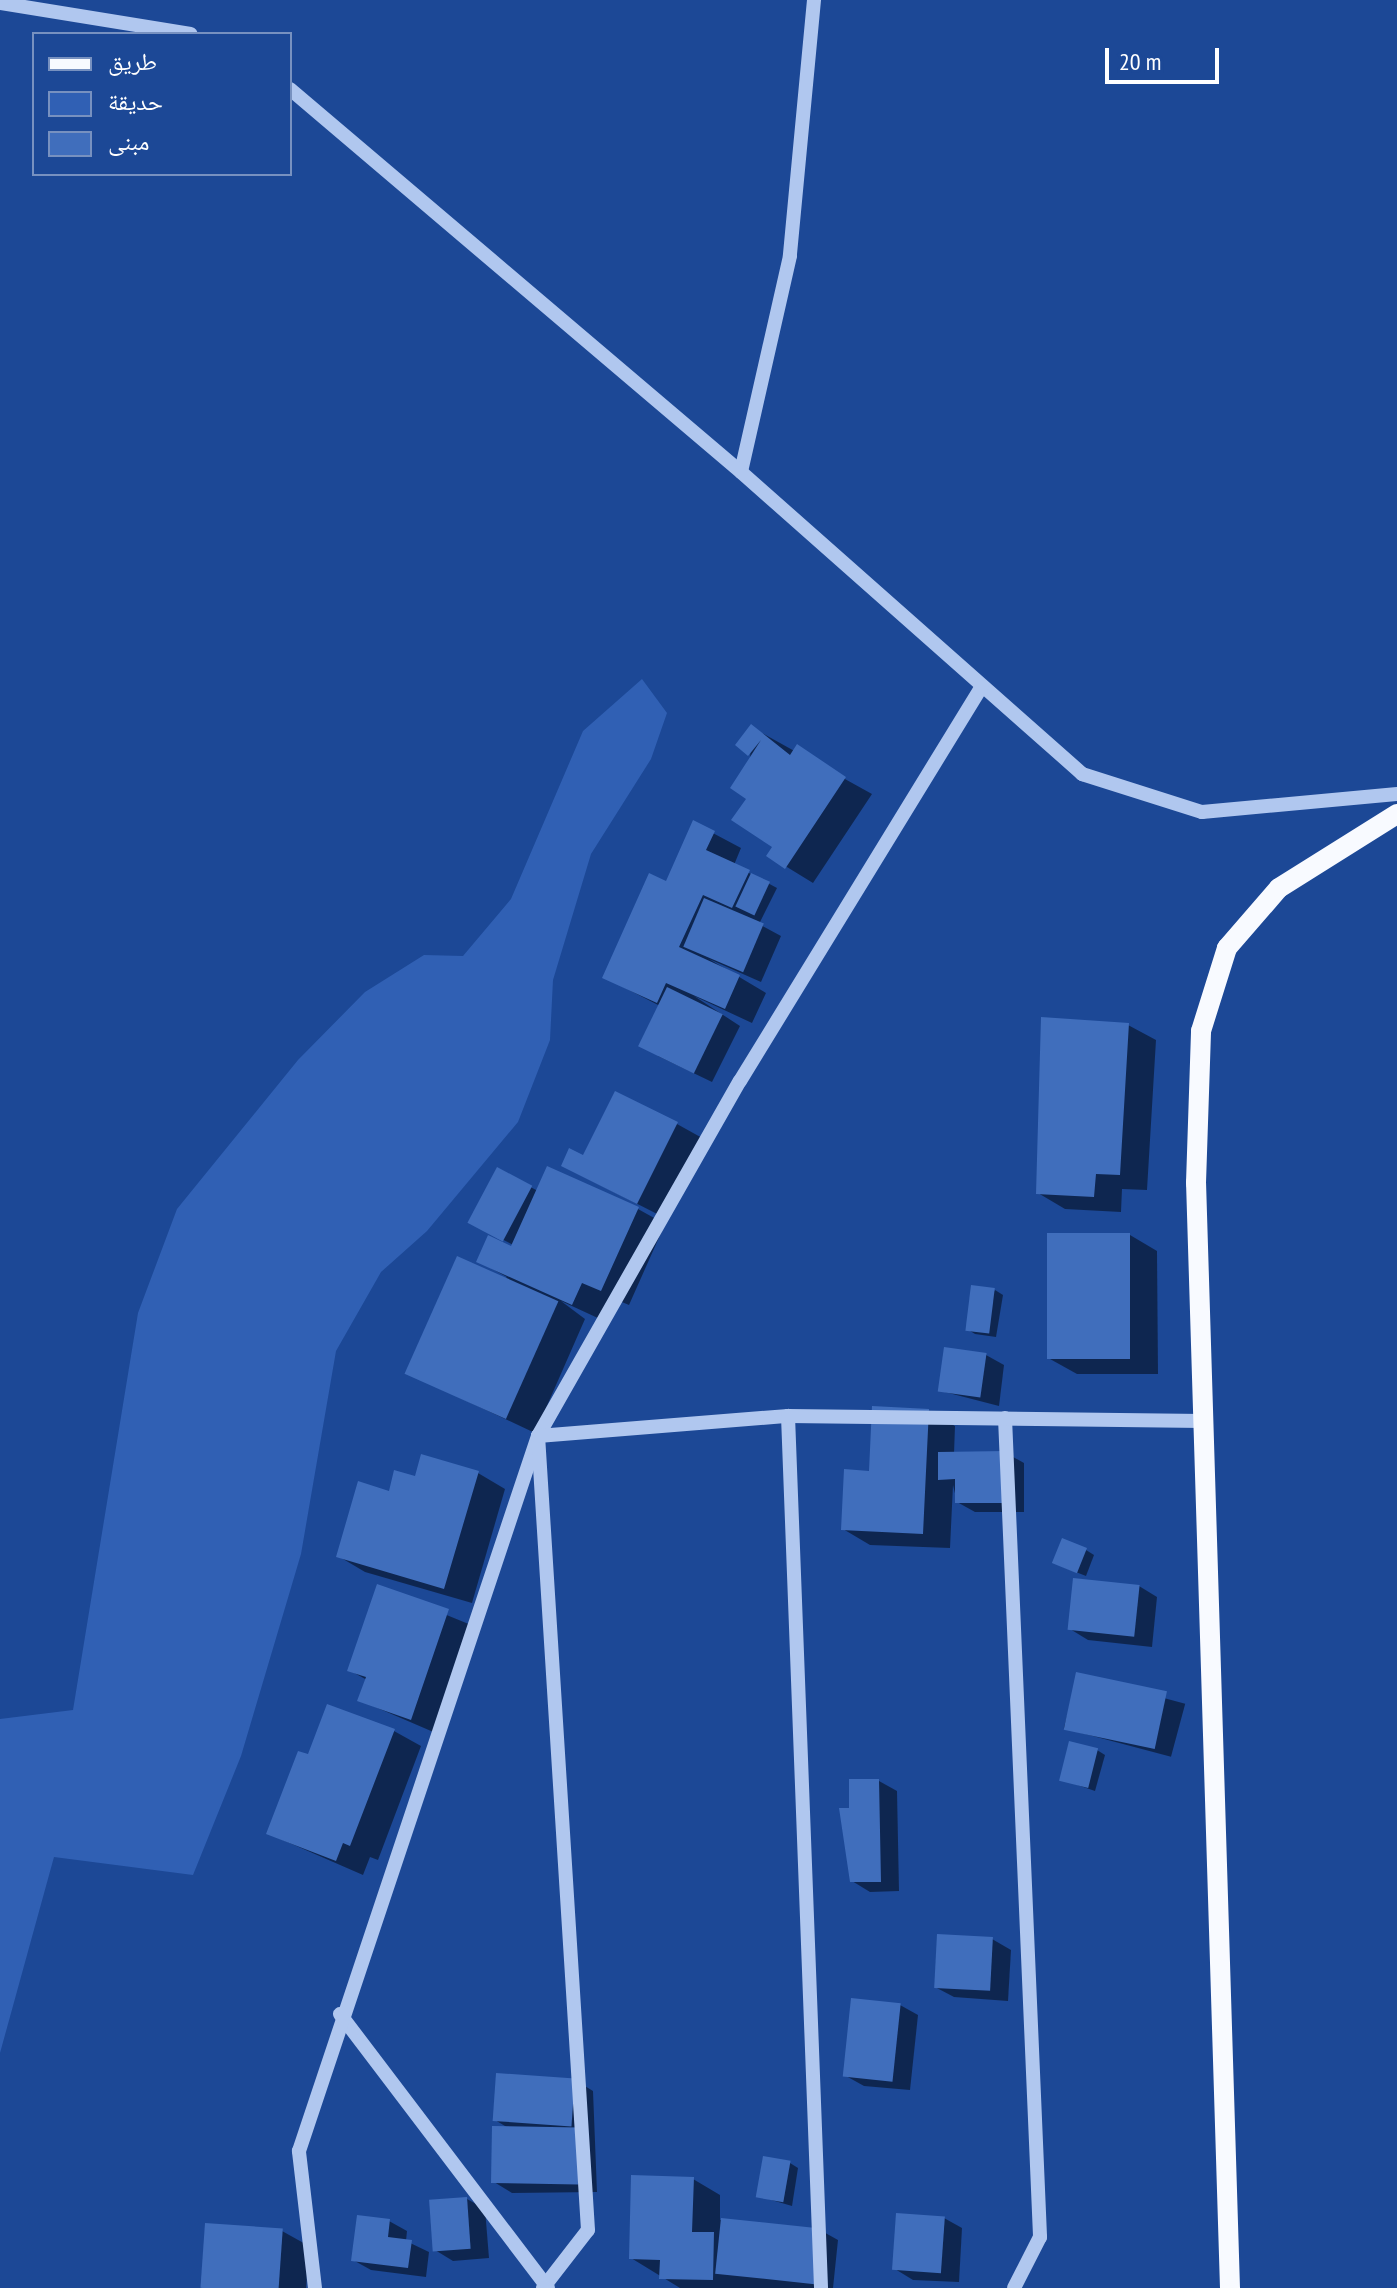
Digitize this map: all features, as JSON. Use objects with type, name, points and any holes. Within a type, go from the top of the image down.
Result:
[{"type":"main road","points":[[1230,2288],[1196,1183],[1201,1031],[1227,948],[1279,888],[1397,814]]},
{"type":"street","points":[[741,472],[790,256],[814,0]]},
{"type":"street","points":[[0,3],[179,32]]},
{"type":"street","points":[[292,91],[741,472],[1082,774],[1202,812],[1397,794]]},
{"type":"street","points":[[315,2288],[299,2151],[340,2014],[538,1436],[740,1081],[981,687]]},
{"type":"street","points":[[538,1436],[788,1416],[1203,1421]]},
{"type":"street","points":[[788,1416],[821,2288]]},
{"type":"street","points":[[1005,1418],[1040,2237],[1014,2288]]},
{"type":"street","points":[[340,2014],[545,2287],[588,2230],[538,1436]]},
{"type":"green space","points":[[642,679],[667,713],[651,759],[591,854],[553,980],[550,1040],[518,1122],[427,1231],[381,1272],[336,1351],[301,1554],[241,1756],[193,1875],[54,1857],[0,2053],[0,1719],[73,1710],[138,1313],[177,1209],[298,1060],[365,992],[424,955],[463,956],[511,899],[583,731]]},
{"type":"building","points":[[751,724],[790,755],[797,744],[846,777],[785,869],[766,856],[772,847],[731,820],[746,799],[730,788],[761,740],[748,756],[735,745]]},
{"type":"building","points":[[693,820],[715,831],[706,850],[750,870],[732,908],[703,895],[679,947],[740,975],[725,1009],[666,983],[657,1003],[602,978],[649,873],[666,881]]},
{"type":"building","points":[[751,873],[770,882],[754,915],[735,907]]},
{"type":"building","points":[[704,898],[764,923],[743,972],[683,947]]},
{"type":"building","points":[[667,987],[723,1014],[694,1073],[638,1046]]},
{"type":"building","points":[[1041,1017],[1129,1023],[1120,1175],[1096,1174],[1094,1197],[1036,1194]]},
{"type":"building","points":[[615,1091],[678,1122],[637,1204],[561,1166],[569,1148],[583,1155]]},
{"type":"building","points":[[547,1166],[639,1207],[601,1291],[582,1283],[572,1305],[476,1262],[488,1235],[511,1246]]},
{"type":"building","points":[[497,1167],[532,1186],[503,1241],[467,1223]]},
{"type":"building","points":[[1047,1233],[1130,1233],[1130,1359],[1047,1359]]},
{"type":"building","points":[[457,1256],[558,1301],[506,1419],[405,1374]]},
{"type":"building","points":[[971,1285],[995,1288],[989,1334],[965,1331]]},
{"type":"building","points":[[944,1347],[987,1353],[980,1398],[938,1392]]},
{"type":"building","points":[[872,1406],[929,1409],[923,1534],[841,1530],[844,1469],[869,1471]]},
{"type":"building","points":[[1006,1451],[1007,1503],[955,1503],[955,1479],[938,1480],[938,1452]]},
{"type":"building","points":[[421,1454],[479,1471],[444,1589],[336,1557],[358,1481],[389,1491],[394,1470],[415,1476]]},
{"type":"building","points":[[1062,1538],[1087,1548],[1077,1573],[1052,1563]]},
{"type":"building","points":[[1073,1578],[1140,1585],[1134,1637],[1068,1630]]},
{"type":"building","points":[[377,1584],[449,1609],[411,1720],[357,1701],[366,1677],[347,1671]]},
{"type":"building","points":[[1076,1672],[1167,1691],[1155,1749],[1064,1730]]},
{"type":"building","points":[[327,1704],[395,1729],[350,1846],[343,1843],[336,1861],[266,1834],[298,1751],[308,1754]]},
{"type":"building","points":[[1069,1741],[1098,1748],[1088,1788],[1059,1781]]},
{"type":"building","points":[[849,1779],[879,1779],[881,1882],[850,1882],[839,1808],[849,1808]]},
{"type":"building","points":[[937,1934],[993,1937],[990,1991],[934,1988]]},
{"type":"building","points":[[851,1998],[901,2003],[892,2082],[843,2077]]},
{"type":"building","points":[[496,2073],[575,2079],[571,2126],[493,2121]]},
{"type":"building","points":[[492,2126],[579,2128],[578,2185],[491,2183]]},
{"type":"building","points":[[763,2156],[791,2161],[783,2202],[756,2197]]},
{"type":"building","points":[[631,2175],[694,2177],[692,2232],[714,2232],[713,2280],[659,2279],[660,2260],[629,2259]]},
{"type":"building","points":[[467,2197],[471,2249],[433,2252],[429,2200]]},
{"type":"building","points":[[896,2213],[945,2216],[941,2273],[892,2270]]},
{"type":"building","points":[[357,2215],[390,2219],[388,2237],[412,2240],[408,2268],[351,2261]]},
{"type":"building","points":[[721,2218],[820,2228],[815,2284],[715,2274]]},
{"type":"building","points":[[205,2223],[283,2228],[279,2288],[200,2288]]}]
